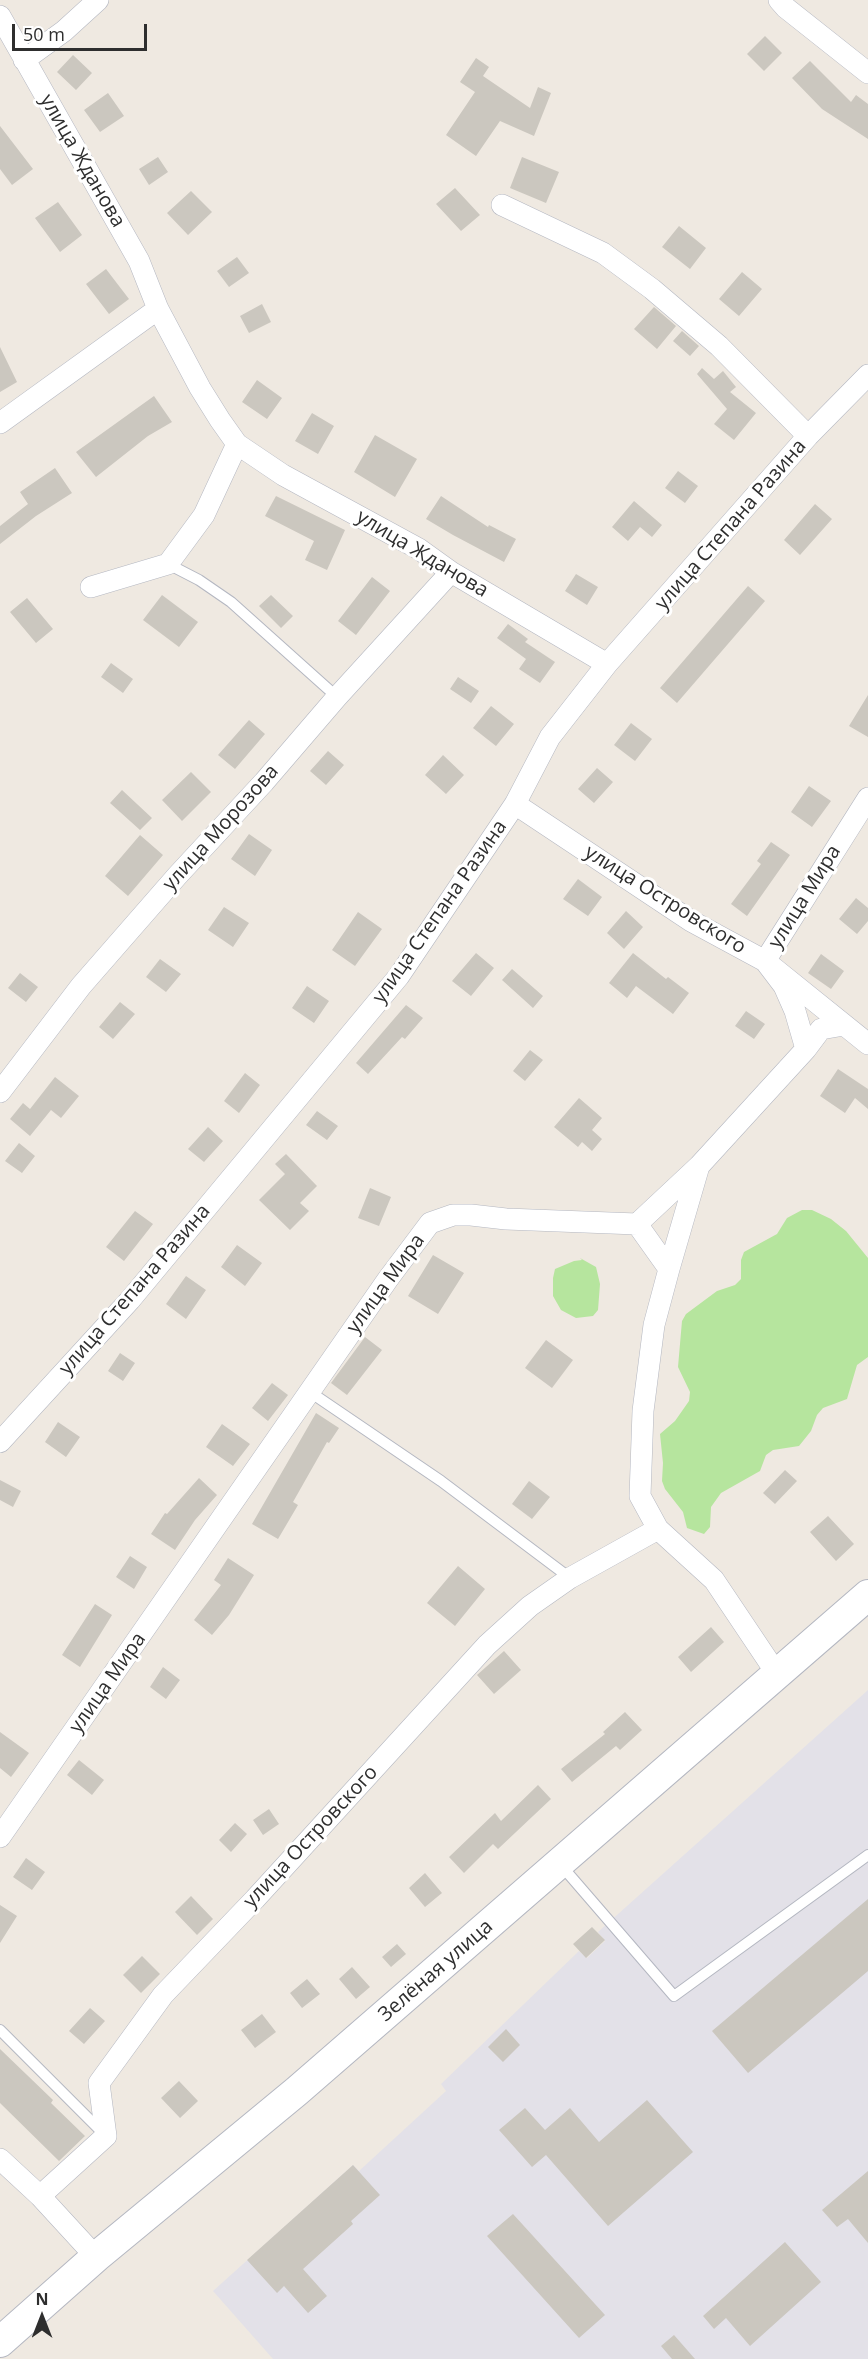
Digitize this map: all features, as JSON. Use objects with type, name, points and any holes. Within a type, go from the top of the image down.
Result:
[{"type":"street","points":[[24,60],[64,31],[98,0]]},
{"type":"street","points":[[779,0],[868,73]]},
{"type":"street","name":"улица Жданова","points":[[0,16],[134,252],[158,309],[200,388],[237,444],[283,475],[419,549],[452,572],[607,664]]},
{"type":"street","points":[[502,205],[603,253],[652,289],[719,346],[808,436]]},
{"type":"street","points":[[0,423],[158,309]]},
{"type":"street","name":"улица Степана Разина","points":[[0,1442],[130,1300],[392,985],[515,804],[550,737],[607,664],[808,436],[868,375]]},
{"type":"street","points":[[91,587],[168,564],[204,515],[237,444]]},
{"type":"street","name":"улица Морозова","points":[[0,1092],[81,986],[177,876],[452,572]]},
{"type":"street","name":"улица Мира","points":[[806,1049],[795,1011],[784,987],[765,961],[868,798]]},
{"type":"street","name":"улица Островского","points":[[515,804],[691,921],[765,961],[868,1044]]},
{"type":"street","points":[[669,1269],[637,1224],[699,1166],[806,1049],[821,1029],[844,1025]]},
{"type":"street","points":[[699,1166],[654,1324],[643,1411],[640,1496],[658,1529],[714,1580],[777,1674]]},
{"type":"street","name":"улица Мира","points":[[0,1837],[388,1279],[430,1223],[453,1215],[471,1215],[506,1219],[637,1224]]},
{"type":"street","name":"улица Островского","points":[[106,2136],[99,2083],[163,1995],[263,1890],[487,1645],[530,1606],[570,1578],[658,1529]]},
{"type":"street","name":"Зелёная улица","points":[[0,2342],[96,2257],[297,2091],[868,1595]]},
{"type":"street","points":[[40,2196],[106,2136]]},
{"type":"street","points":[[0,2159],[40,2196],[96,2257]]},
{"type":"lane","points":[[168,564],[200,580],[231,602],[338,697]]},
{"type":"lane","points":[[310,1392],[441,1481],[570,1578]]},
{"type":"lane","points":[[559,1864],[674,1996],[868,1855]]},
{"type":"lane","points":[[0,2030],[106,2136]]},
{"type":"shaded area","points":[[868,1690],[868,2359],[273,2359],[213,2291],[353,2165],[359,2171],[446,2091],[441,2084],[579,1951],[587,1958],[605,1941],[598,1932]]},
{"type":"green space","points":[[802,1210],[812,1210],[831,1219],[846,1231],[868,1258],[868,1357],[857,1365],[847,1399],[823,1408],[817,1415],[811,1431],[799,1446],[773,1450],[766,1455],[760,1471],[721,1493],[711,1507],[710,1527],[704,1534],[687,1528],[683,1512],[665,1489],[662,1481],[660,1434],[675,1421],[689,1401],[690,1392],[678,1367],[682,1321],[686,1314],[717,1291],[735,1285],[741,1279],[741,1260],[744,1252],[777,1234],[787,1218]]},
{"type":"green space","points":[[580,1258],[596,1267],[600,1284],[598,1310],[593,1316],[576,1318],[561,1310],[553,1296],[553,1278],[555,1269],[582,1260]]},
{"type":"building","points":[[765,36],[782,53],[764,71],[747,54]]},
{"type":"building","points":[[73,55],[92,73],[76,90],[57,72]]},
{"type":"building","points":[[476,58],[489,67],[483,76],[530,108],[538,87],[551,93],[534,136],[500,121],[476,156],[446,135],[475,92],[460,82]]},
{"type":"building","points":[[810,61],[851,102],[856,95],[868,104],[868,139],[822,109],[792,78]]},
{"type":"building","points":[[108,93],[124,116],[100,132],[84,110]]},
{"type":"building","points":[[0,126],[33,169],[12,185],[0,169]]},
{"type":"building","points":[[158,157],[168,172],[149,185],[139,169]]},
{"type":"building","points":[[522,157],[559,172],[546,203],[510,188]]},
{"type":"building","points":[[455,188],[480,215],[461,231],[436,204]]},
{"type":"building","points":[[191,191],[212,212],[188,235],[167,213]]},
{"type":"building","points":[[58,202],[82,235],[60,252],[35,218]]},
{"type":"building","points":[[679,226],[706,248],[690,269],[662,247]]},
{"type":"building","points":[[237,257],[249,273],[229,287],[217,271]]},
{"type":"building","points":[[106,269],[129,299],[109,314],[86,284]]},
{"type":"building","points":[[742,272],[762,289],[739,316],[719,299]]},
{"type":"building","points":[[262,304],[271,322],[249,333],[240,316]]},
{"type":"building","points":[[654,307],[676,326],[657,349],[634,329]]},
{"type":"building","points":[[682,331],[699,346],[690,356],[673,341]]},
{"type":"building","points":[[0,347],[17,382],[0,392]]},
{"type":"building","points":[[702,368],[714,379],[723,371],[736,387],[730,392],[756,413],[734,440],[714,424],[727,409],[697,374]]},
{"type":"building","points":[[257,380],[282,398],[267,419],[242,402]]},
{"type":"building","points":[[154,396],[172,422],[148,436],[96,477],[76,452]]},
{"type":"building","points":[[312,413],[334,426],[318,454],[295,441]]},
{"type":"building","points":[[375,435],[417,459],[395,497],[354,472]]},
{"type":"building","points":[[55,468],[72,493],[36,516],[0,544],[0,526],[28,504],[20,492]]},
{"type":"building","points":[[678,471],[698,486],[685,503],[665,488]]},
{"type":"building","points":[[276,496],[345,530],[327,570],[305,560],[314,541],[265,516]]},
{"type":"building","points":[[441,496],[488,527],[489,525],[516,539],[504,562],[426,519]]},
{"type":"building","points":[[634,501],[662,525],[652,537],[640,527],[628,541],[612,527]]},
{"type":"building","points":[[815,504],[832,519],[800,555],[784,540]]},
{"type":"building","points":[[576,574],[598,587],[587,605],[565,591]]},
{"type":"building","points":[[372,577],[390,591],[356,635],[338,621]]},
{"type":"building","points":[[748,586],[765,601],[677,703],[660,688]]},
{"type":"building","points":[[162,595],[198,622],[179,647],[143,620]]},
{"type":"building","points":[[271,595],[293,616],[281,628],[259,606]]},
{"type":"building","points":[[27,598],[53,629],[36,643],[10,612]]},
{"type":"building","points":[[508,624],[528,639],[525,642],[555,662],[540,683],[519,669],[526,659],[497,638]]},
{"type":"building","points":[[111,663],[133,679],[123,693],[101,677]]},
{"type":"building","points":[[458,677],[479,691],[471,703],[450,689]]},
{"type":"building","points":[[868,695],[868,737],[849,726]]},
{"type":"building","points":[[491,706],[514,724],[496,746],[473,728]]},
{"type":"building","points":[[249,720],[265,734],[235,769],[218,755]]},
{"type":"building","points":[[631,723],[652,739],[635,761],[614,745]]},
{"type":"building","points":[[328,751],[344,765],[326,785],[310,771]]},
{"type":"building","points":[[443,755],[464,775],[446,794],[425,775]]},
{"type":"building","points":[[597,768],[613,782],[594,803],[578,789]]},
{"type":"building","points":[[191,772],[211,792],[182,821],[162,800]]},
{"type":"building","points":[[809,786],[831,801],[812,827],[791,812]]},
{"type":"building","points":[[122,790],[152,818],[140,830],[110,803]]},
{"type":"building","points":[[249,834],[272,850],[255,876],[231,859]]},
{"type":"building","points":[[140,835],[163,855],[128,896],[105,876]]},
{"type":"building","points":[[771,842],[790,855],[747,916],[731,904],[761,864],[757,861]]},
{"type":"building","points":[[578,879],[602,897],[588,916],[563,899]]},
{"type":"building","points":[[856,898],[868,908],[868,921],[857,934],[839,919]]},
{"type":"building","points":[[224,907],[249,923],[233,947],[208,930]]},
{"type":"building","points":[[626,911],[643,927],[624,949],[607,933]]},
{"type":"building","points":[[358,912],[382,929],[355,966],[332,950]]},
{"type":"building","points":[[476,953],[494,968],[471,996],[452,981]]},
{"type":"building","points":[[633,953],[666,979],[668,977],[689,993],[673,1014],[636,986],[627,998],[609,983]]},
{"type":"building","points":[[821,954],[844,971],[831,989],[808,973]]},
{"type":"building","points":[[160,959],[181,974],[166,992],[146,977]]},
{"type":"building","points":[[512,969],[543,996],[533,1008],[502,980]]},
{"type":"building","points":[[20,973],[38,987],[26,1002],[8,988]]},
{"type":"building","points":[[307,986],[329,1001],[314,1023],[292,1008]]},
{"type":"building","points":[[120,1002],[135,1014],[113,1039],[99,1027]]},
{"type":"building","points":[[406,1005],[423,1018],[405,1039],[402,1037],[368,1074],[356,1063]]},
{"type":"building","points":[[746,1011],[765,1024],[754,1039],[735,1026]]},
{"type":"building","points":[[530,1050],[543,1060],[525,1081],[513,1071]]},
{"type":"building","points":[[838,1069],[868,1089],[868,1109],[855,1098],[845,1113],[820,1096]]},
{"type":"building","points":[[245,1073],[260,1085],[239,1113],[224,1101]]},
{"type":"building","points":[[55,1077],[79,1096],[61,1118],[51,1110],[30,1136],[10,1119],[23,1103],[30,1109]]},
{"type":"building","points":[[579,1098],[602,1118],[592,1130],[602,1139],[592,1151],[582,1142],[578,1147],[554,1127]]},
{"type":"building","points":[[317,1111],[338,1126],[327,1140],[306,1125]]},
{"type":"building","points":[[208,1127],[223,1141],[204,1162],[188,1149]]},
{"type":"building","points":[[19,1143],[35,1156],[22,1173],[5,1161]]},
{"type":"building","points":[[286,1154],[317,1186],[300,1203],[309,1211],[290,1230],[259,1200],[285,1174],[275,1164]]},
{"type":"building","points":[[370,1188],[391,1197],[379,1226],[358,1218]]},
{"type":"building","points":[[135,1211],[153,1224],[124,1261],[106,1247]]},
{"type":"building","points":[[237,1245],[262,1263],[245,1286],[221,1267]]},
{"type":"building","points":[[433,1255],[464,1273],[438,1314],[408,1296]]},
{"type":"building","points":[[186,1276],[206,1290],[186,1319],[166,1304]]},
{"type":"building","points":[[365,1337],[382,1350],[347,1395],[331,1383]]},
{"type":"building","points":[[546,1340],[573,1360],[552,1388],[525,1368]]},
{"type":"building","points":[[120,1353],[135,1363],[123,1381],[108,1371]]},
{"type":"building","points":[[272,1383],[288,1395],[268,1421],[252,1408]]},
{"type":"building","points":[[316,1413],[339,1428],[329,1443],[327,1442],[293,1502],[298,1505],[278,1539],[252,1524]]},
{"type":"building","points":[[58,1422],[80,1437],[66,1457],[45,1442]]},
{"type":"building","points":[[222,1424],[250,1444],[233,1466],[206,1447]]},
{"type":"building","points":[[785,1470],[797,1481],[775,1504],[763,1493]]},
{"type":"building","points":[[199,1478],[217,1495],[195,1520],[175,1550],[151,1534],[165,1513],[167,1514]]},
{"type":"building","points":[[0,1480],[21,1491],[13,1507],[0,1500]]},
{"type":"building","points":[[529,1481],[550,1497],[532,1519],[512,1504]]},
{"type":"building","points":[[828,1516],[854,1544],[836,1561],[810,1532]]},
{"type":"building","points":[[130,1556],[147,1567],[134,1589],[116,1577]]},
{"type":"building","points":[[228,1558],[254,1575],[229,1615],[212,1635],[194,1620],[221,1585],[214,1580]]},
{"type":"building","points":[[458,1566],[485,1589],[455,1626],[427,1603]]},
{"type":"building","points":[[95,1604],[112,1615],[80,1667],[62,1655]]},
{"type":"building","points":[[711,1627],[724,1642],[691,1672],[678,1657]]},
{"type":"building","points":[[504,1651],[521,1670],[494,1694],[477,1675]]},
{"type":"building","points":[[163,1667],[180,1680],[166,1699],[150,1687]]},
{"type":"building","points":[[625,1712],[642,1730],[620,1750],[616,1746],[572,1782],[561,1769],[605,1734],[603,1732]]},
{"type":"building","points":[[0,1732],[29,1753],[11,1777],[0,1768]]},
{"type":"building","points":[[79,1760],[104,1780],[92,1795],[67,1775]]},
{"type":"building","points":[[538,1785],[551,1799],[498,1849],[493,1844],[464,1873],[449,1857],[495,1813],[501,1821]]},
{"type":"building","points":[[269,1809],[279,1824],[263,1835],[253,1820]]},
{"type":"building","points":[[235,1823],[247,1834],[231,1852],[219,1840]]},
{"type":"building","points":[[26,1858],[45,1872],[32,1890],[13,1877]]},
{"type":"building","points":[[425,1873],[442,1893],[425,1907],[409,1888]]},
{"type":"building","points":[[191,1896],[213,1919],[197,1935],[175,1912]]},
{"type":"building","points":[[868,1899],[868,1971],[748,2073],[712,2031]]},
{"type":"building","points":[[0,1905],[17,1916],[0,1943]]},
{"type":"building","points":[[592,1927],[605,1940],[586,1958],[573,1944]]},
{"type":"building","points":[[397,1944],[406,1954],[391,1967],[382,1957]]},
{"type":"building","points":[[142,1956],[160,1974],[141,1993],[123,1975]]},
{"type":"building","points":[[352,1967],[370,1987],[356,1999],[339,1979]]},
{"type":"building","points":[[307,1979],[320,1994],[302,2008],[290,1993]]},
{"type":"building","points":[[90,2008],[105,2021],[84,2044],[69,2031]]},
{"type":"building","points":[[262,2014],[276,2032],[255,2048],[241,2030]]},
{"type":"building","points":[[506,2029],[520,2045],[503,2062],[488,2047]]},
{"type":"building","points":[[0,2049],[53,2100],[51,2103],[85,2136],[59,2161],[0,2103]]},
{"type":"building","points":[[179,2081],[198,2101],[180,2118],[161,2098]]},
{"type":"building","points":[[647,2100],[693,2152],[608,2226],[546,2155],[532,2167],[499,2130],[525,2108],[545,2130],[570,2108],[599,2142]]},
{"type":"building","points":[[353,2165],[380,2195],[351,2221],[353,2224],[303,2269],[327,2296],[308,2313],[284,2286],[277,2293],[247,2260]]},
{"type":"building","points":[[868,2171],[868,2243],[848,2219],[837,2227],[822,2210]]},
{"type":"building","points":[[513,2214],[605,2315],[579,2338],[487,2236]]},
{"type":"building","points":[[785,2242],[821,2282],[750,2346],[726,2318],[714,2329],[703,2316]]},
{"type":"building","points":[[674,2335],[695,2359],[672,2359],[661,2346]]}]
